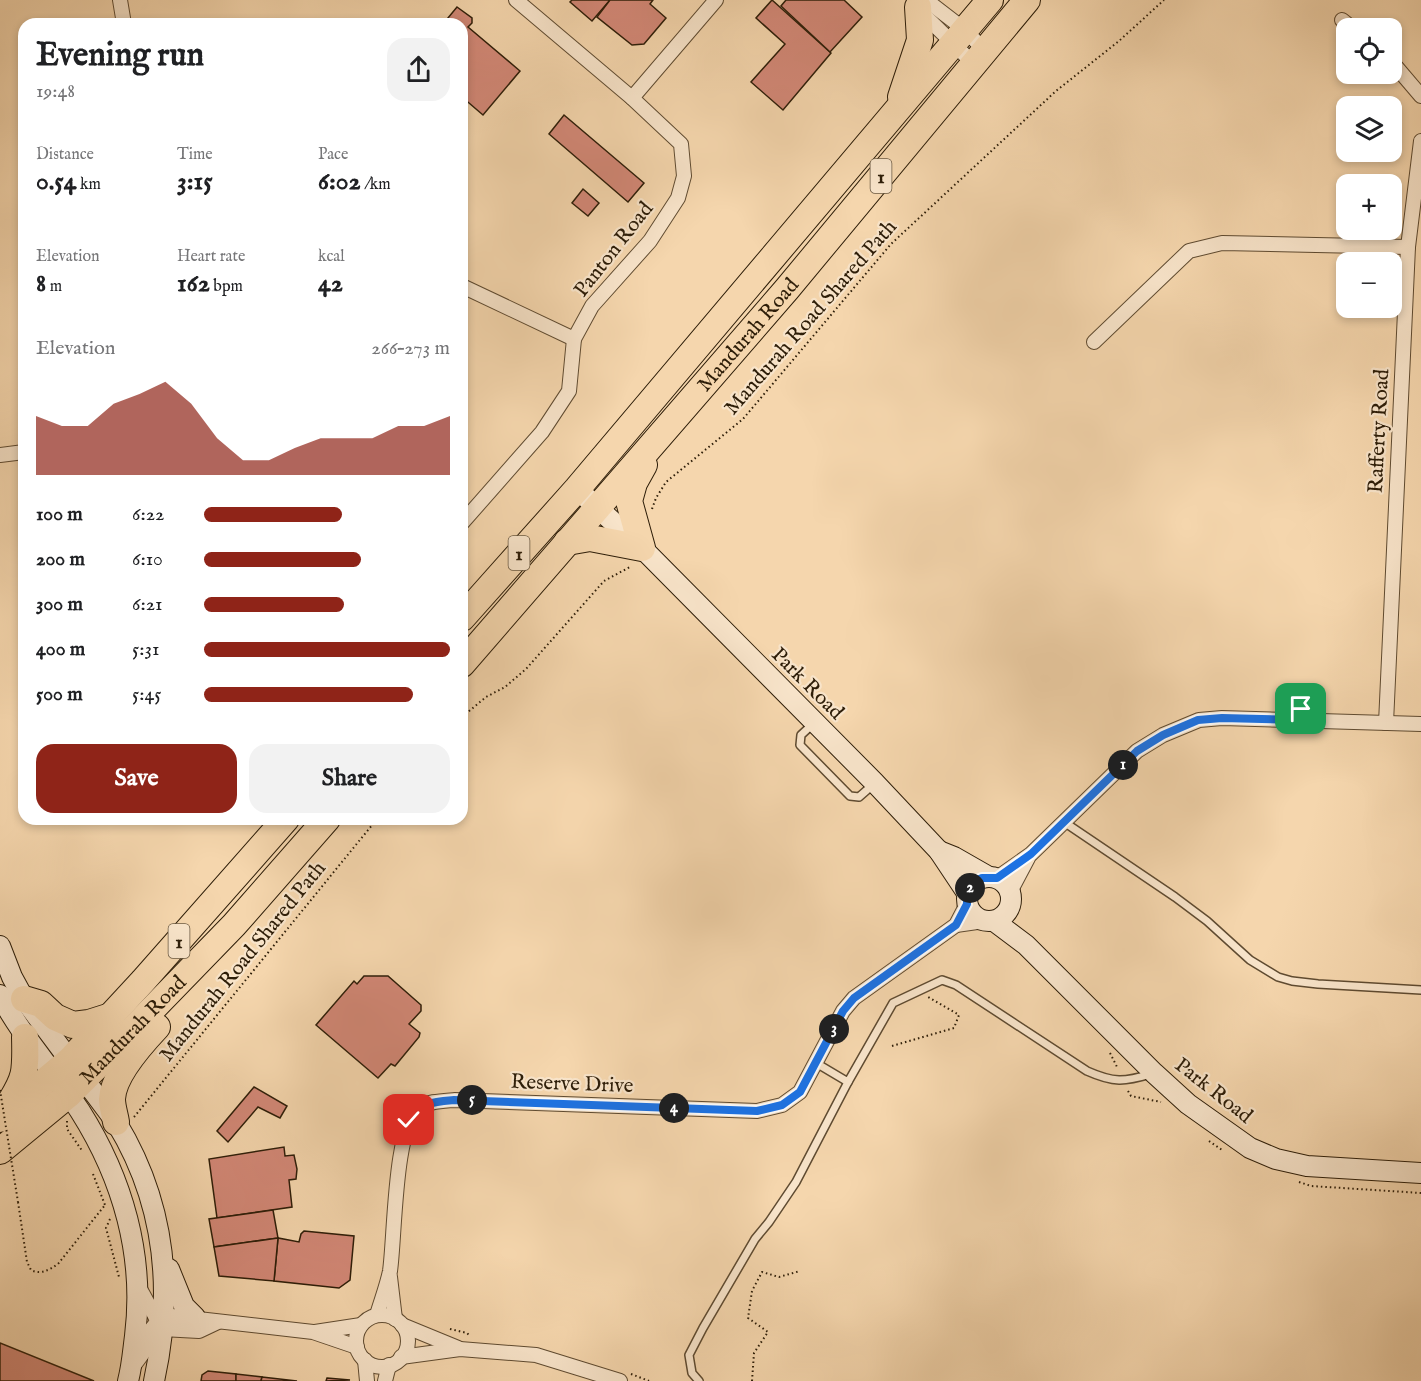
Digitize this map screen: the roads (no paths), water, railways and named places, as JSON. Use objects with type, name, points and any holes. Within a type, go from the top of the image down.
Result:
[{"type":"highway","name":"Mandurah Road","points":[[468,611],[581,484],[990,0]]},
{"type":"highway","name":"Mandurah Road","points":[[468,657],[787,289],[1027,0]]},
{"type":"highway","points":[[894,114],[920,40],[919,2]]},
{"type":"highway","points":[[645,551],[629,501],[634,483],[667,428]]},
{"type":"highway","points":[[567,542],[590,538],[645,551]]},
{"type":"highway","name":"Mandurah Road","points":[[0,1118],[69,1085],[112,1015],[281,825]]},
{"type":"highway","name":"Mandurah Road","points":[[0,1151],[234,925],[322,825]]},
{"type":"highway","points":[[123,1122],[112,1103],[112,1096],[126,1067],[140,1046],[215,963],[234,925]]},
{"type":"highway","points":[[12,997],[41,1004],[55,1017],[73,1025],[112,1015]]},
{"type":"highway","points":[[0,1118],[21,1086],[26,1067],[25,1037]]},
{"type":"street","points":[[120,0],[123,18]]},
{"type":"street","name":"Panton Road","points":[[468,516],[542,432],[569,391],[574,339],[592,306],[650,241],[678,198],[684,176],[681,144],[632,98],[516,0]]},
{"type":"street","points":[[632,98],[716,0]]},
{"type":"street","points":[[919,2],[922,15],[959,37],[980,57]]},
{"type":"street","points":[[1402,74],[1421,96]]},
{"type":"street","name":"Rafferty Road","points":[[1386,723],[1408,247],[1421,141]]},
{"type":"street","points":[[1094,342],[1189,251],[1222,243],[1408,247]]},
{"type":"street","points":[[468,289],[574,339]]},
{"type":"street","points":[[0,455],[18,453]]},
{"type":"street","name":"Park Road","points":[[581,484],[602,502],[645,551],[875,783],[939,852],[967,899]]},
{"type":"street","points":[[1002,887],[975,881],[967,899],[973,915],[989,921],[1006,914],[1002,887],[1031,854],[1137,751],[1163,735],[1198,720],[1222,718],[1421,724]]},
{"type":"street","name":"Park Road","points":[[939,852],[954,857],[1002,887],[1026,945]]},
{"type":"street","name":"Reserve Drive","points":[[956,925],[967,899]]},
{"type":"street","name":"Park Road","points":[[989,921],[1026,945],[1188,1104],[1250,1148],[1276,1159],[1317,1167],[1421,1173]]},
{"type":"street","name":"Reserve Drive","points":[[376,1315],[389,1272],[402,1144],[409,1120],[419,1108],[434,1101],[454,1100],[757,1111],[782,1105],[800,1092],[843,1011],[854,998],[956,925],[989,921]]},
{"type":"street","points":[[0,946],[12,977],[12,997],[25,1037],[69,1085],[123,1122],[127,1140],[145,1181],[157,1221],[164,1259],[184,1306],[195,1317]]},
{"type":"street","points":[[12,997],[69,1085],[114,1175],[130,1227],[137,1264],[129,1283],[136,1326],[129,1376]]},
{"type":"street","points":[[154,1381],[161,1322],[164,1259]]},
{"type":"street","name":"Reserve Drive","points":[[389,1272],[399,1322]]},
{"type":"street","points":[[129,1283],[161,1322],[199,1331],[218,1322]]},
{"type":"street","points":[[367,1381],[365,1360],[357,1347],[357,1332],[365,1321],[376,1315],[383,1315],[460,1349]]},
{"type":"street","points":[[129,1376],[143,1353],[148,1333],[161,1322],[195,1317],[218,1322],[313,1332],[357,1347]]},
{"type":"street","points":[[399,1322],[407,1341],[401,1357]]},
{"type":"street","points":[[313,1332],[361,1325]]},
{"type":"street","points":[[365,1360],[381,1366],[389,1365],[401,1357],[460,1349],[536,1355],[622,1376]]},
{"type":"street","points":[[385,1381],[389,1365]]},
{"type":"lane","points":[[1064,822],[1161,887],[1207,921],[1250,960],[1278,977],[1318,984],[1421,990]]},
{"type":"lane","points":[[699,1381],[692,1373],[689,1355],[755,1239],[796,1182],[848,1082],[893,1003],[934,982],[948,981],[1087,1071],[1107,1080],[1124,1080],[1154,1073]]},
{"type":"lane","points":[[816,1063],[848,1082]]}]
